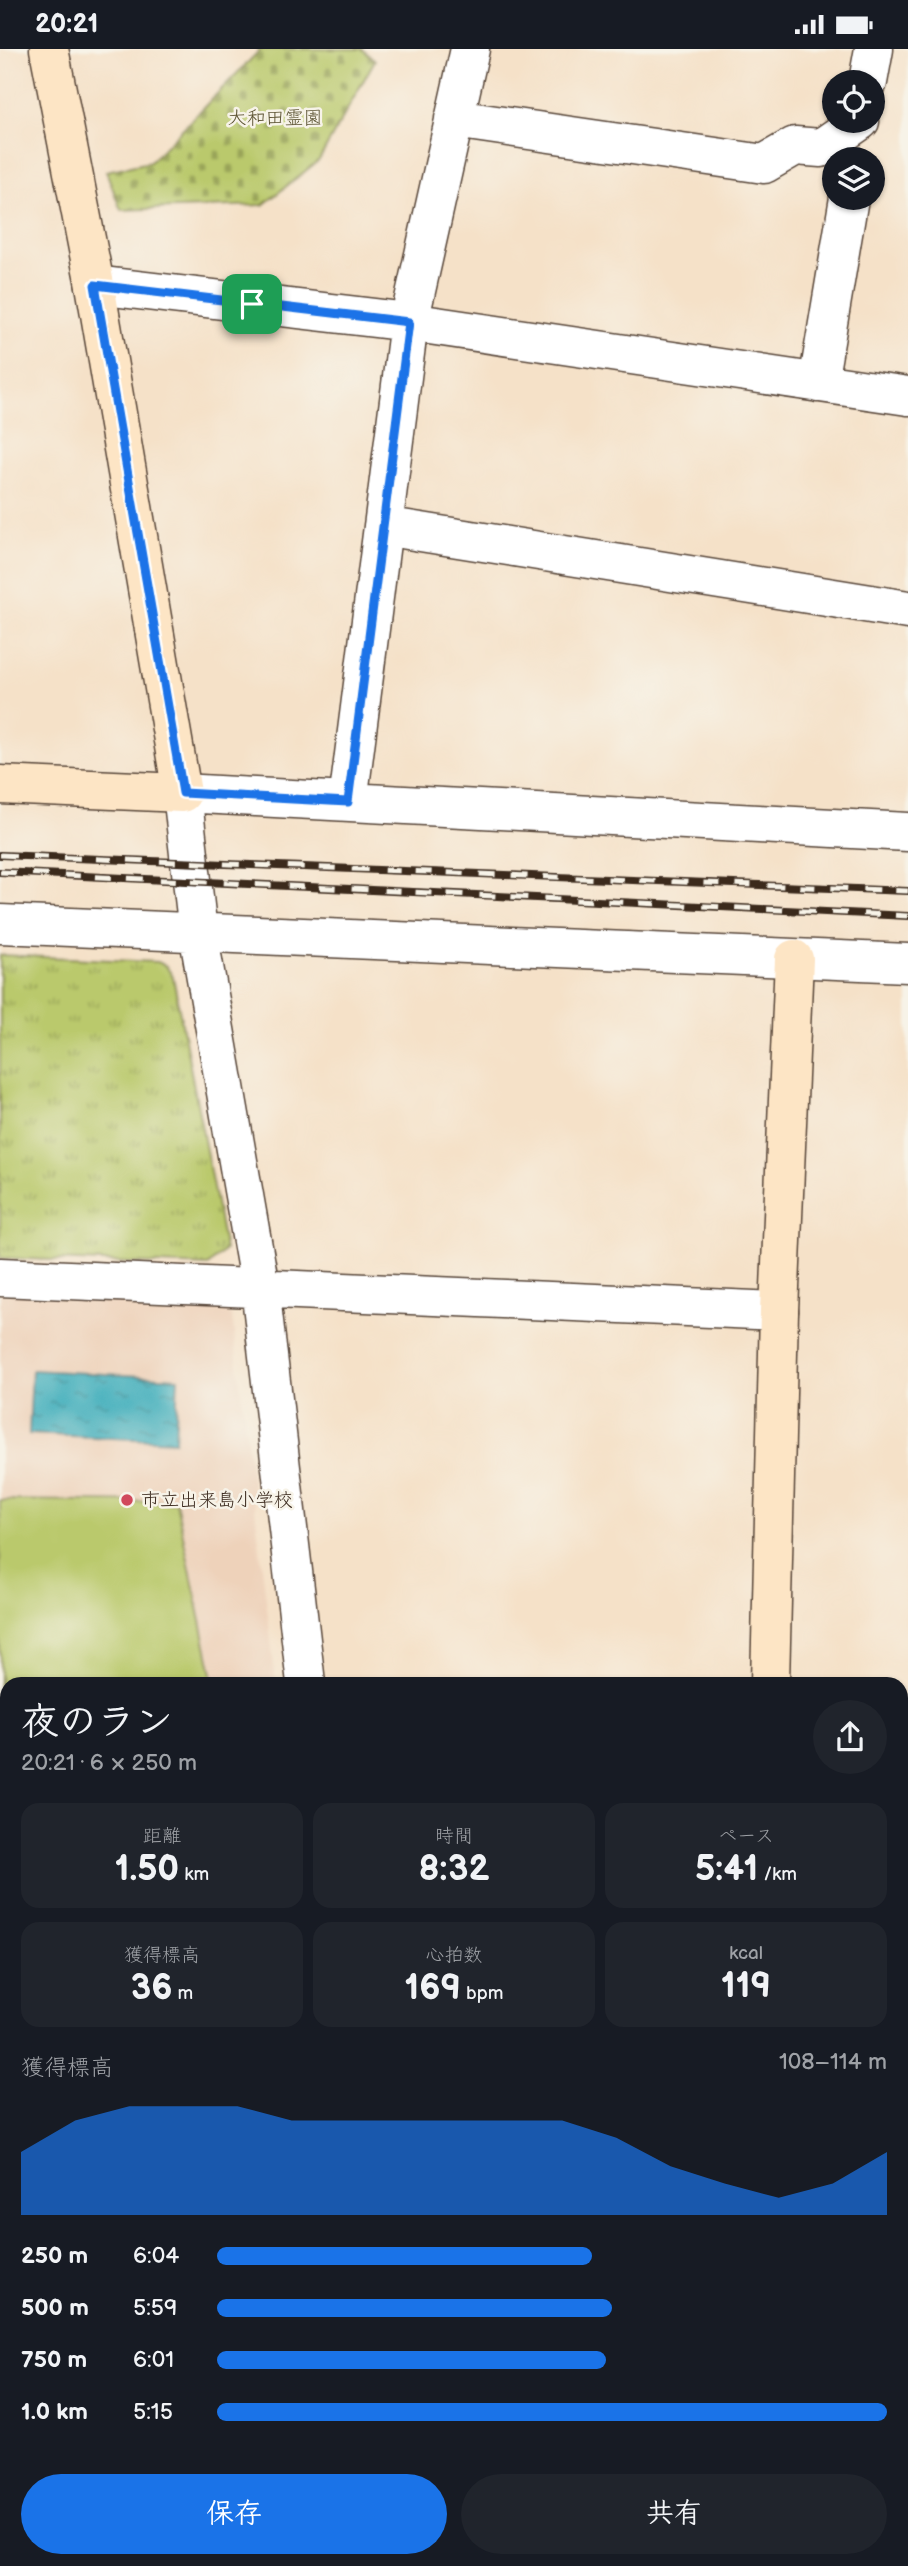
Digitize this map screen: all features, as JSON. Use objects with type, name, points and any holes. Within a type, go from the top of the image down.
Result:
[{"type":"street","points":[[49,49],[95,285],[183,793],[198,932],[260,1287],[305,1677]]},
{"type":"street","points":[[348,802],[409,322],[470,49]]},
{"type":"street","points":[[870,70],[874,49]]},
{"type":"street","points":[[454,119],[764,164],[795,146],[821,148],[843,133]]},
{"type":"street","points":[[818,383],[847,210]]},
{"type":"street","points":[[95,285],[409,322],[908,396]]},
{"type":"street","points":[[383,526],[908,610]]},
{"type":"street","points":[[0,785],[908,832]]},
{"type":"street","points":[[0,924],[908,963]]},
{"type":"street","points":[[770,1677],[779,1311],[794,959]]},
{"type":"street","points":[[0,1277],[779,1311]]},
{"type":"shaded area","name":"市立出来島小学校","points":[[0,1293],[215,1302],[232,1317],[275,1677],[0,1677]]},
{"type":"green space","name":"大和田霊園","points":[[261,49],[362,49],[375,60],[319,160],[263,205],[121,210],[106,171],[150,162]]},
{"type":"green space","points":[[0,955],[158,962],[166,966],[173,977],[225,1250],[208,1266],[0,1258]]},
{"type":"green space","points":[[0,1500],[176,1502],[213,1677],[0,1677]]},
{"type":"water","points":[[32,1370],[178,1378],[175,1441],[29,1434]]},
{"type":"railway","points":[[0,855],[908,891]]},
{"type":"railway","points":[[0,872],[908,916]]},
{"type":"place","name":"市立出来島小学校","points":[[127,1500]]},
{"type":"route","points":[[95,285],[252,304],[409,322],[348,802],[183,793],[95,285]]}]
